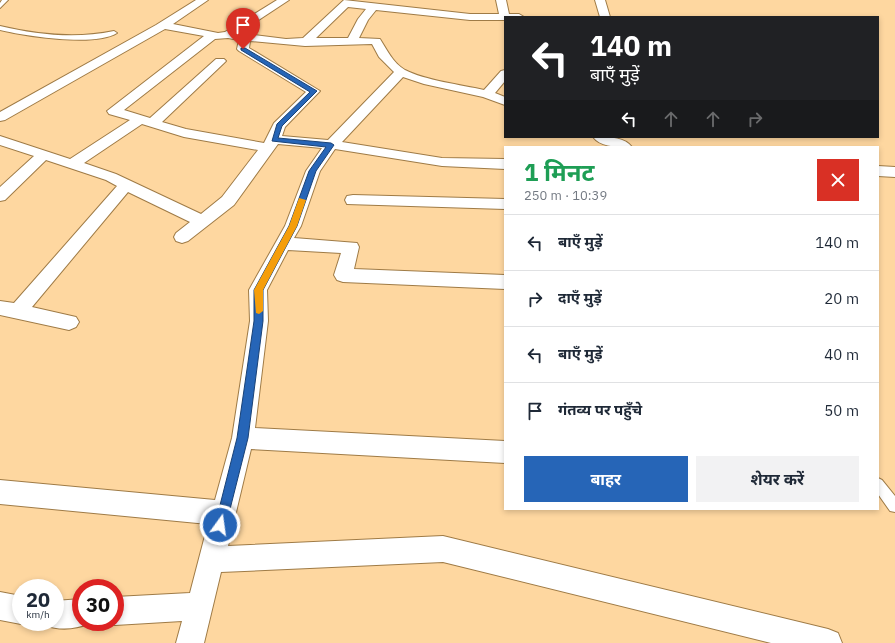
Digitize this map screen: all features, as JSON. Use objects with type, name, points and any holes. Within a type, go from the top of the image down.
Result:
[{"type":"street","points":[[0,117],[163,25],[203,0]]},
{"type":"street","points":[[228,35],[284,0]]},
{"type":"street","points":[[501,0],[505,16]]},
{"type":"street","points":[[600,0],[605,16]]},
{"type":"street","points":[[305,43],[349,2],[470,17],[504,17]]},
{"type":"street","points":[[352,42],[363,19],[374,6]]},
{"type":"street","points":[[163,25],[213,35],[228,35],[245,38],[305,43],[376,41],[383,56],[400,72],[428,81],[487,94],[504,101]]},
{"type":"street","points":[[213,35],[114,111],[184,133],[271,144],[331,145],[442,162],[504,164]]},
{"type":"street","points":[[182,237],[228,201],[271,144],[279,126],[314,91],[243,49],[245,38]]},
{"type":"street","points":[[72,164],[147,121],[220,61]]},
{"type":"street","points":[[190,643],[243,438],[259,321],[258,290],[293,226],[313,171],[331,145],[400,72]]},
{"type":"street","points":[[487,94],[504,75]]},
{"type":"street","points":[[602,138],[622,146]]},
{"type":"street","points":[[0,140],[112,177],[202,221]]},
{"type":"street","points":[[0,196],[44,154]]},
{"type":"street","points":[[879,171],[895,172]]},
{"type":"street","points":[[18,311],[126,185]]},
{"type":"street","points":[[353,200],[504,204]]},
{"type":"street","points":[[283,244],[351,247],[343,275],[504,282]]},
{"type":"street","points":[[0,308],[68,322]]},
{"type":"street","points":[[243,438],[504,452]]},
{"type":"street","points":[[0,492],[223,514]]},
{"type":"street","points":[[212,560],[443,549],[828,643]]},
{"type":"street","points":[[0,606],[12,608]]},
{"type":"street","points":[[124,610],[200,606]]},
{"type":"lane","points":[[0,6],[5,0]]},
{"type":"lane","points":[[0,28],[45,36],[101,36],[114,33]]},
{"type":"lane","points":[[879,485],[895,506]]},
{"type":"slow traffic","points":[[259,311],[258,290],[293,226],[302,200]]},
{"type":"route","points":[[220,525],[243,438],[259,321],[258,290],[293,226],[313,171],[331,145],[274,140],[279,126],[314,91],[243,49]]}]
